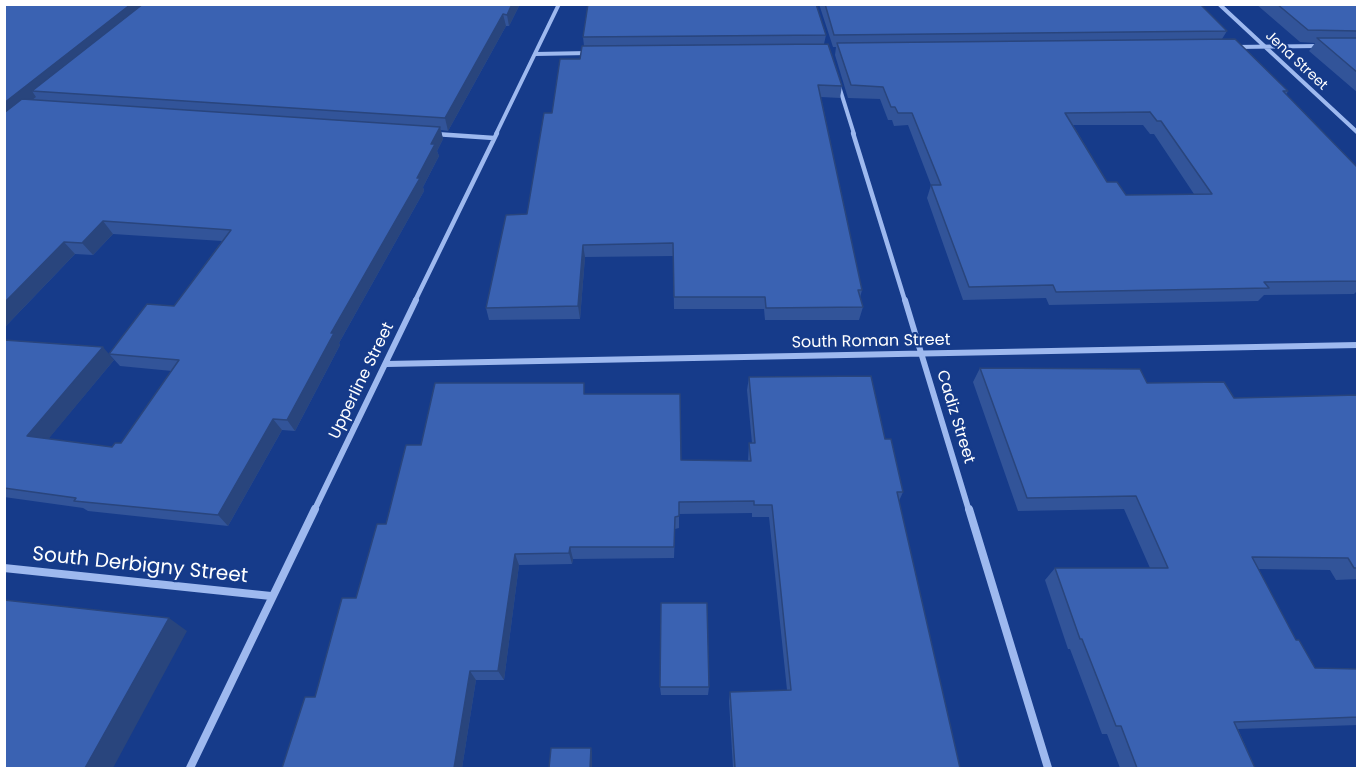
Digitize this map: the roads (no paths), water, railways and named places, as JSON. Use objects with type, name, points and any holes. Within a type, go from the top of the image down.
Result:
[{"type":"street","name":"Upperline Street","points":[[190,768],[559,4]]},
{"type":"street","name":"Jena Street","points":[[1219,4],[1358,133]]},
{"type":"street","points":[[1230,47],[1323,46]]},
{"type":"street","points":[[535,54],[594,53]]},
{"type":"street","name":"Cadiz Street","points":[[835,73],[1048,768]]},
{"type":"street","points":[[423,133],[494,138]]},
{"type":"street","name":"South Roman Street","points":[[386,364],[1358,345]]},
{"type":"street","name":"South Derbigny Street","points":[[4,568],[272,596]]}]
